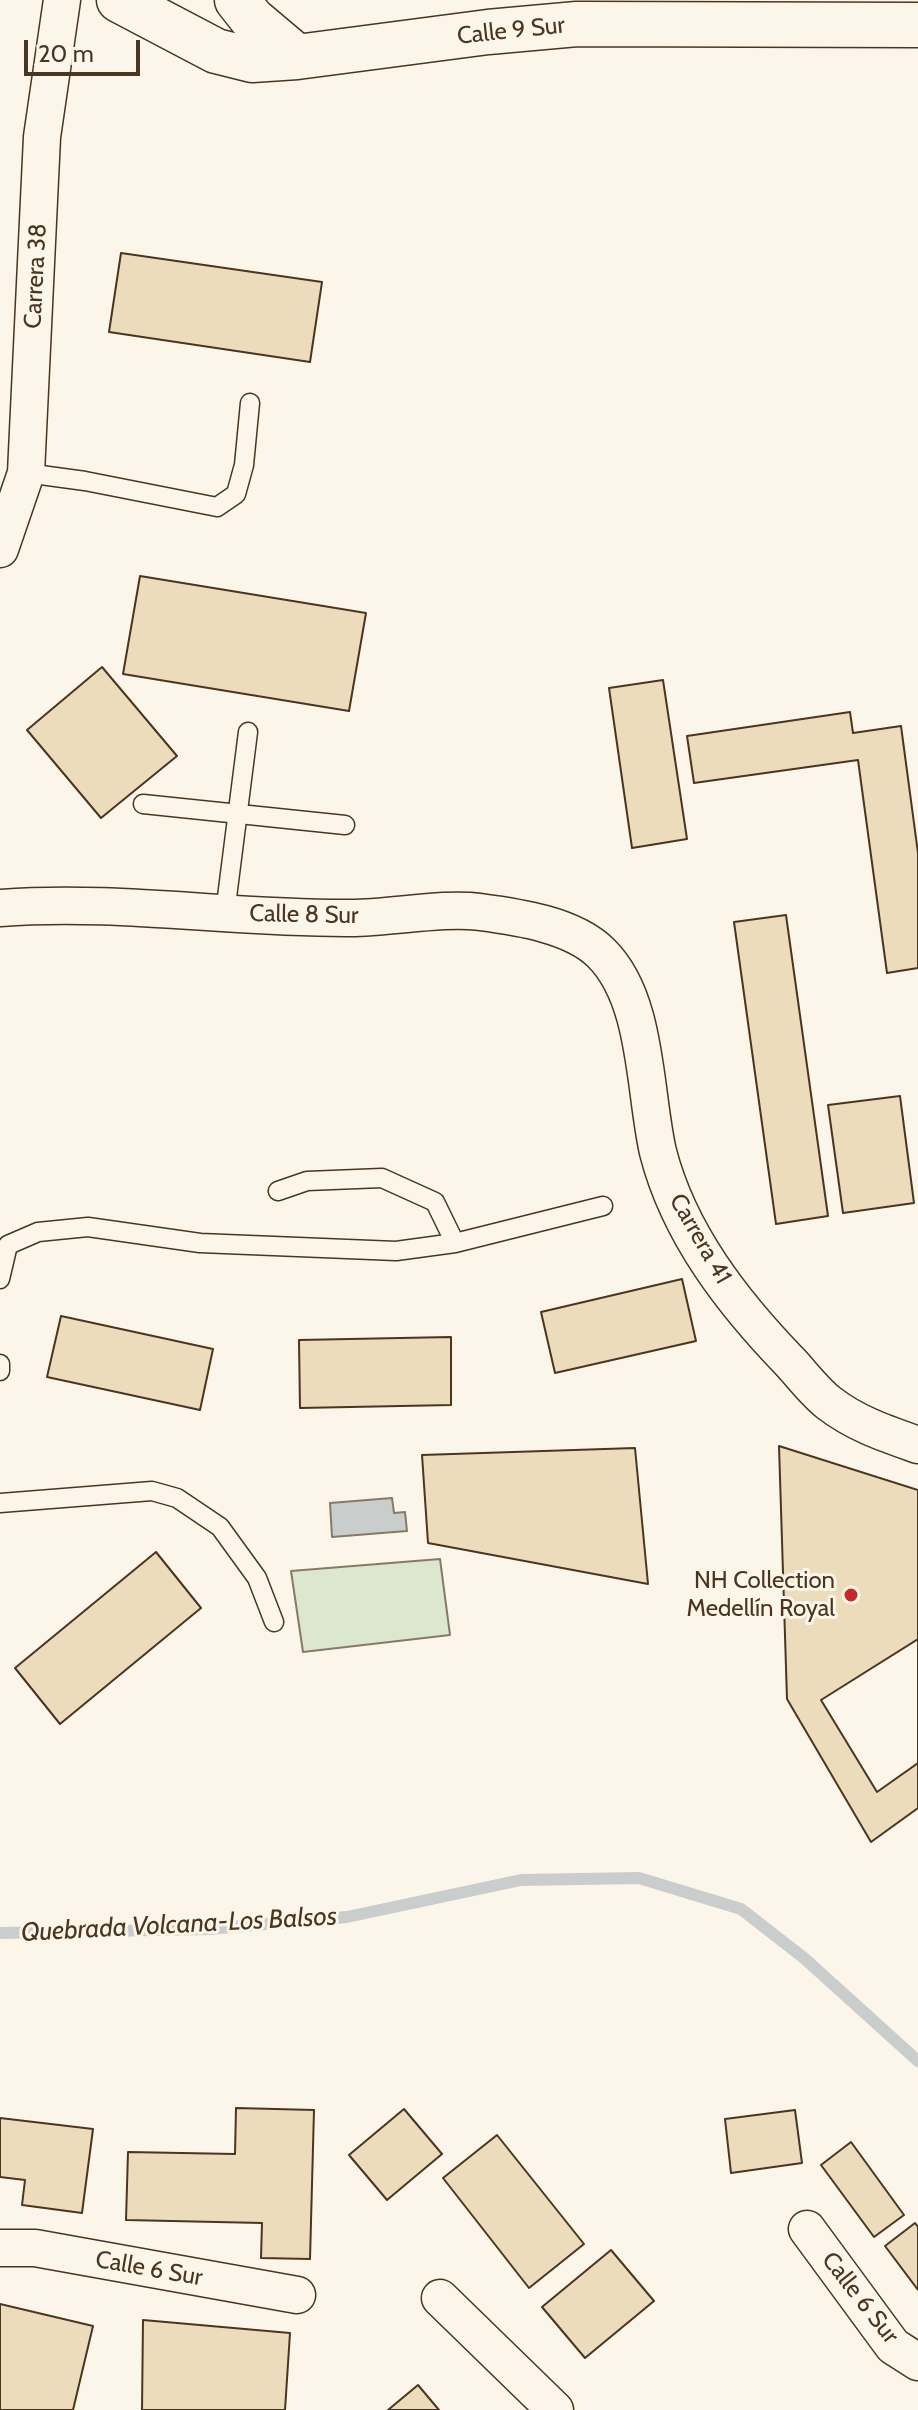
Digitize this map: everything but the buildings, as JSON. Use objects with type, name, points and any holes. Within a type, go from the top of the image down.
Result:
[{"type":"main road","name":"Calle 9 Sur","points":[[119,0],[216,51],[252,60],[577,24],[918,25]]},
{"type":"main road","points":[[237,0],[252,19],[297,57]]},
{"type":"street","name":"Carrera 38","points":[[0,549],[26,473],[42,137],[62,0]]},
{"type":"street","name":"Calle 8 Sur","points":[[0,908],[131,908],[351,918],[475,911],[523,918],[565,931],[601,952]]},
{"type":"street","name":"Carrera 41","points":[[601,952],[621,981],[635,1018],[658,1151],[675,1204],[721,1282],[768,1340],[829,1403],[872,1429],[918,1445]]},
{"type":"street","name":"Calle 6 Sur","points":[[807,2229],[893,2346],[918,2362]]},
{"type":"street","name":"Calle 6 Sur","points":[[0,2248],[35,2248],[297,2295]]},
{"type":"street","points":[[440,2298],[555,2410]]},
{"type":"lane","points":[[26,473],[85,481],[217,507],[236,494],[244,465],[250,403]]},
{"type":"lane","points":[[225,913],[248,732]]},
{"type":"lane","points":[[143,804],[345,825]]},
{"type":"lane","points":[[278,1191],[307,1181],[382,1178],[435,1202],[455,1243]]},
{"type":"lane","points":[[0,1279],[8,1245],[38,1232],[88,1227],[200,1243],[396,1251],[455,1243],[603,1206]]},
{"type":"lane","points":[[0,1364],[0,1371]]},
{"type":"lane","points":[[0,1503],[152,1491],[177,1498],[220,1527],[257,1578],[274,1622]]},
{"type":"green space","points":[[440,1559],[450,1635],[303,1652],[291,1571]]},
{"type":"shaded area","points":[[392,1498],[394,1513],[405,1512],[407,1531],[332,1537],[330,1503]]},
{"type":"waterway","name":"Quebrada Volcana-Los Balsos","points":[[0,1933],[209,1929],[347,1917],[521,1880],[639,1878],[741,1909],[804,1958],[918,2061]]},
{"type":"place","name":"NH Collection Medellín Royal","points":[[851,1595]]}]
